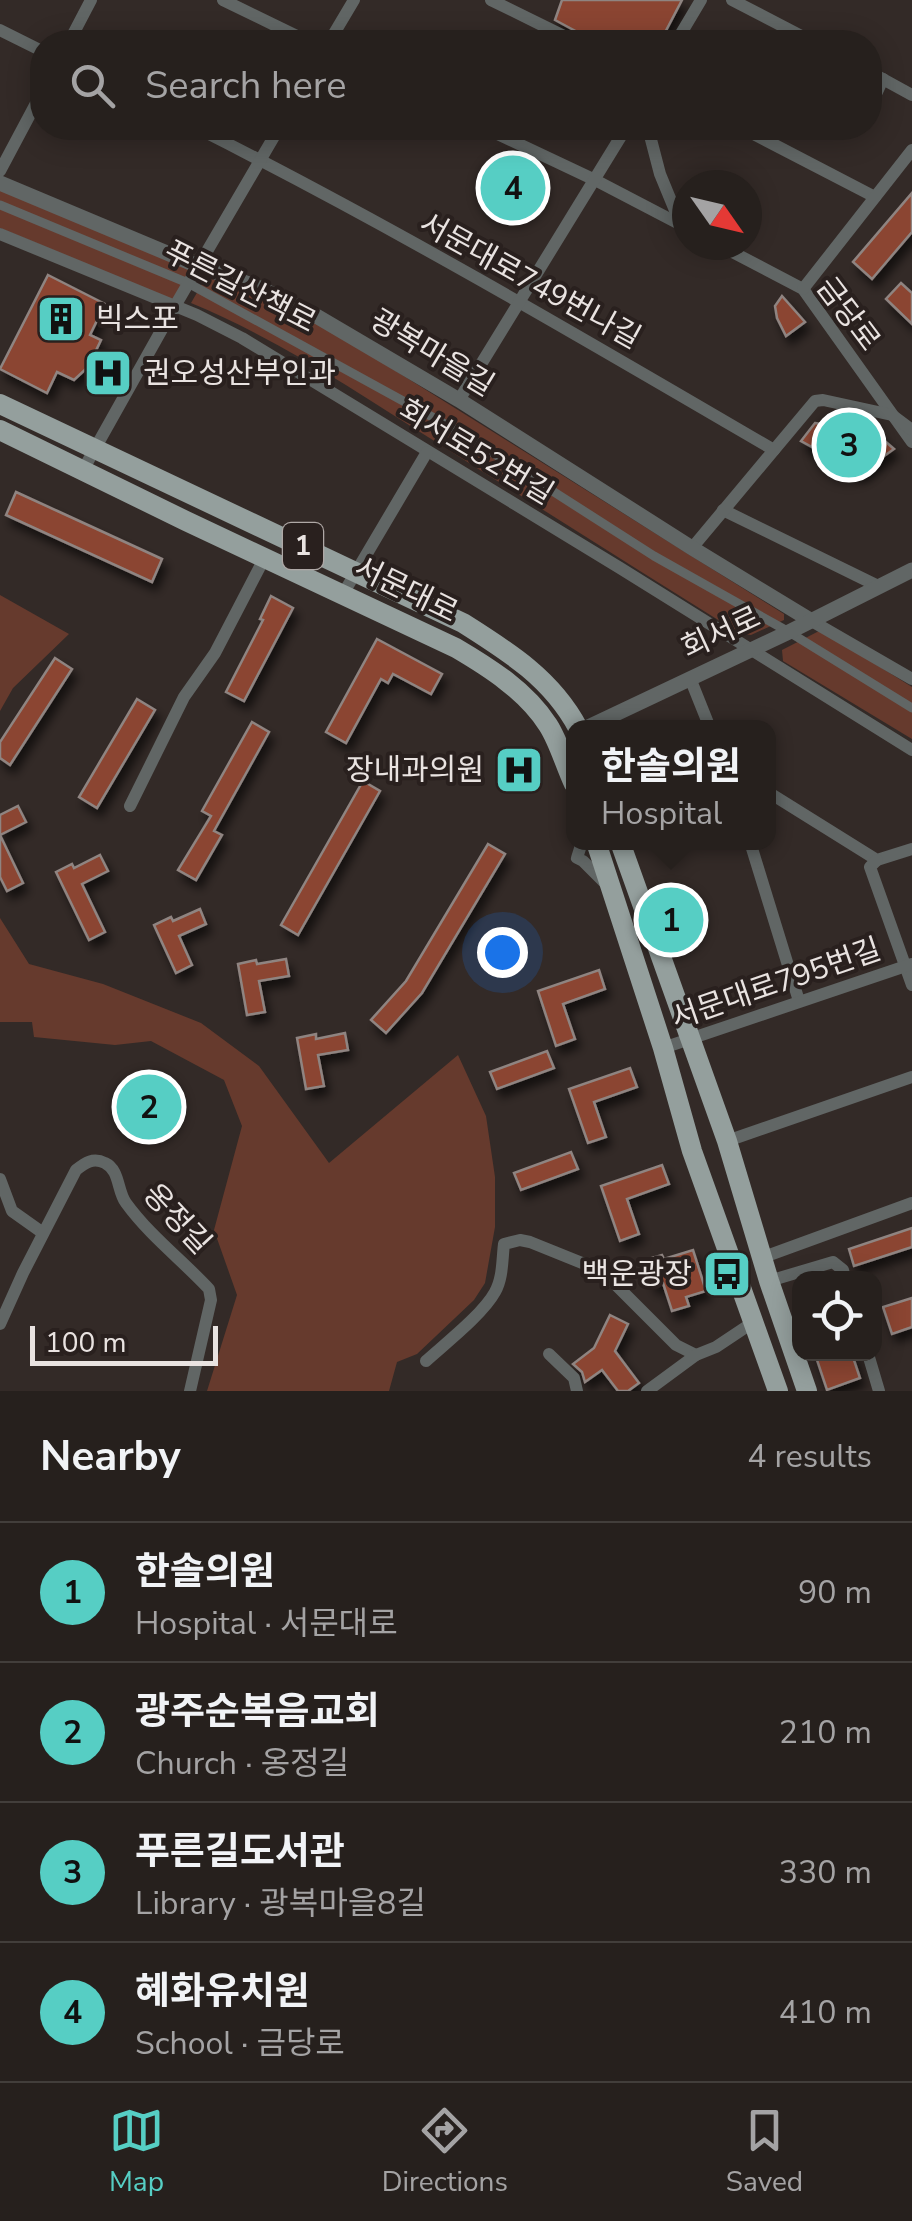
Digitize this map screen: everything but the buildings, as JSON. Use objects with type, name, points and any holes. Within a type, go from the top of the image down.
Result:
[{"type":"main road","name":"서문대로","points":[[0,404],[463,623],[506,650],[548,684],[560,698],[566,722]]},
{"type":"main road","name":"서문대로","points":[[0,430],[456,648],[494,670],[547,724],[566,733]]},
{"type":"main road","points":[[599,850],[692,1150],[778,1391]]},
{"type":"main road","points":[[623,850],[727,1142],[807,1391]]},
{"type":"street","points":[[75,30],[91,0]]},
{"type":"street","points":[[223,0],[284,30]]},
{"type":"street","points":[[337,30],[354,0]]},
{"type":"street","points":[[491,0],[552,30]]},
{"type":"street","points":[[683,30],[701,0]]},
{"type":"street","points":[[732,0],[791,30]]},
{"type":"street","points":[[0,30],[30,45]]},
{"type":"street","points":[[882,79],[912,95]]},
{"type":"street","points":[[0,171],[30,115]]},
{"type":"street","name":"서문대로749번나길","points":[[221,140],[520,302],[774,450]]},
{"type":"street","points":[[83,470],[272,140]]},
{"type":"street","points":[[511,140],[672,221]]},
{"type":"street","points":[[459,400],[619,140]]},
{"type":"street","points":[[651,140],[672,200]]},
{"type":"street","points":[[765,140],[875,197]]},
{"type":"street","points":[[803,289],[912,150]]},
{"type":"street","name":"광복마을길","points":[[0,183],[318,316],[810,620]]},
{"type":"street","name":"푸른길산책로","points":[[0,205],[188,283],[466,435],[654,556],[789,632],[912,708]]},
{"type":"street","name":"회서로52번길","points":[[0,234],[242,338],[912,750]]},
{"type":"street","name":"금당로","points":[[748,260],[803,289],[912,442]]},
{"type":"street","points":[[692,548],[815,401],[892,415],[912,430]]},
{"type":"street","points":[[343,594],[426,452]]},
{"type":"street","points":[[723,510],[878,586]]},
{"type":"street","points":[[130,806],[184,697],[215,653],[265,557]]},
{"type":"street","name":"회서로","points":[[603,720],[912,570]]},
{"type":"street","points":[[810,620],[912,679]]},
{"type":"street","points":[[690,678],[707,720]]},
{"type":"street","points":[[776,797],[877,860]]},
{"type":"street","points":[[909,965],[870,866],[912,849]]},
{"type":"street","points":[[579,850],[576,858],[612,890]]},
{"type":"street","points":[[752,850],[799,1001]]},
{"type":"street","name":"서문대로795번길","points":[[663,1048],[909,965],[912,985]]},
{"type":"street","points":[[727,1142],[912,1077]]},
{"type":"street","name":"옹정길","points":[[0,1324],[76,1170],[92,1160],[101,1161],[110,1165],[121,1196],[141,1223],[209,1289],[212,1300],[190,1391]]},
{"type":"street","points":[[0,1179],[12,1211],[43,1233]]},
{"type":"street","points":[[762,1258],[912,1203]]},
{"type":"street","points":[[426,1361],[486,1304],[500,1280],[504,1244],[520,1240],[602,1271],[676,1346],[696,1356]]},
{"type":"street","points":[[803,1271],[834,1262],[842,1271]]},
{"type":"street","points":[[769,1281],[792,1274]]},
{"type":"street","points":[[647,1391],[752,1322]]},
{"type":"street","points":[[549,1354],[574,1378],[576,1391]]},
{"type":"street","points":[[870,1361],[879,1391]]},
{"type":"shaded area","points":[[0,189],[190,268],[173,300],[0,228]]},
{"type":"shaded area","points":[[206,277],[264,297],[319,323],[784,614],[784,620],[751,635],[739,633],[316,367],[191,303]]},
{"type":"shaded area","points":[[0,595],[69,634],[13,688],[0,711]]},
{"type":"shaded area","points":[[821,630],[912,687],[912,739],[783,661],[782,650]]},
{"type":"shaded area","points":[[0,918],[29,964],[103,984],[201,1023],[259,1066],[329,1163],[458,1055],[486,1116],[495,1177],[495,1227],[485,1283],[474,1300],[417,1354],[397,1362],[389,1391],[207,1391],[237,1295],[214,1230],[242,1126],[224,1080],[151,1041],[115,1045],[34,1037],[32,1022],[0,1022]]},
{"type":"place","name":"혜화유치원","points":[[513,188]]},
{"type":"place","name":"빅스포","points":[[61,319]]},
{"type":"place","name":"권오성산부인과","points":[[108,373]]},
{"type":"place","name":"푸른길도서관","points":[[849,445]]},
{"type":"place","name":"장내과의원","points":[[519,770]]},
{"type":"place","name":"한솔의원","points":[[671,920]]},
{"type":"place","name":"광주순복음교회","points":[[149,1107]]},
{"type":"place","name":"백운광장","points":[[727,1274]]}]
